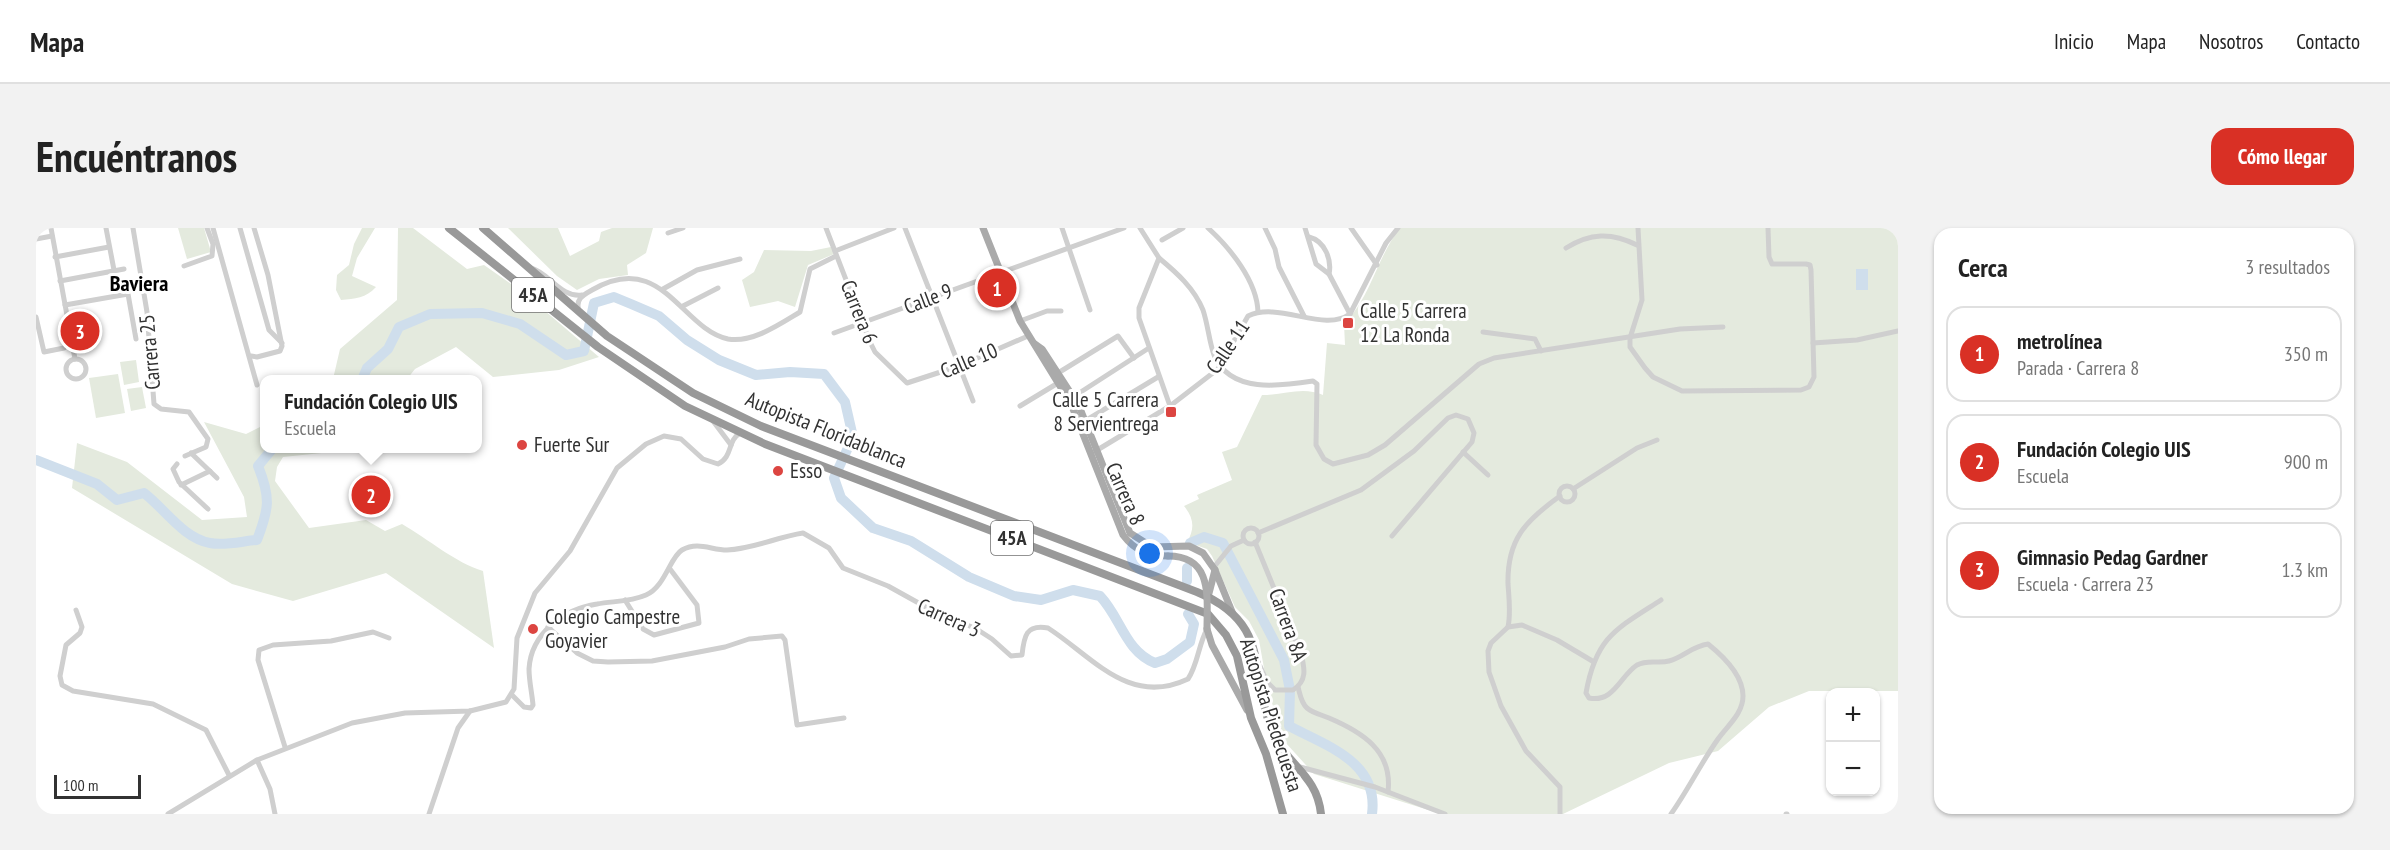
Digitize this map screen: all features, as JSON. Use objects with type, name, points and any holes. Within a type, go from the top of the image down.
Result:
[{"type":"highway","name":"Autopista Floridablanca","points":[[449,228],[598,347],[686,406],[740,433],[818,464],[1194,607]]},
{"type":"highway","name":"Autopista Floridablanca","points":[[483,228],[607,336],[693,393],[762,426],[853,462],[1197,592]]},
{"type":"highway","name":"Autopista Piedecuesta","points":[[1197,592],[1233,614],[1249,635],[1258,662],[1261,692],[1272,729],[1283,749],[1300,766],[1316,791],[1322,814]]},
{"type":"highway","name":"Autopista Piedecuesta","points":[[1194,607],[1213,619],[1232,644],[1243,674],[1251,717],[1266,754],[1283,814]]},
{"type":"main road","name":"Carrera 8","points":[[983,228],[1020,321],[1071,404],[1123,535],[1138,550],[1152,555],[1189,560],[1202,572],[1206,588],[1207,630],[1212,645],[1251,717]]},
{"type":"main road","name":"Carrera 8","points":[[1033,342],[1042,349],[1073,397],[1098,449],[1130,532],[1144,544],[1162,548],[1197,549],[1214,567]]},
{"type":"main road","points":[[1138,550],[1162,548]]},
{"type":"main road","points":[[1208,597],[1214,567]]},
{"type":"main road","points":[[1214,567],[1233,614]]},
{"type":"street","points":[[51,228],[75,359]]},
{"type":"street","points":[[106,228],[114,270]]},
{"type":"street","name":"Carrera 25","points":[[132,228],[147,312],[154,404],[161,409],[189,412],[206,433],[208,443],[188,454],[210,471]]},
{"type":"street","points":[[184,266],[213,256],[213,244],[207,228]]},
{"type":"street","points":[[213,228],[251,356],[257,385]]},
{"type":"street","points":[[240,228],[269,330],[282,343]]},
{"type":"street","points":[[251,356],[257,357],[280,351],[282,343],[266,267],[254,228]]},
{"type":"street","points":[[668,233],[683,228]]},
{"type":"street","name":"Carrera 6","points":[[826,228],[862,324],[875,352],[908,384]]},
{"type":"street","points":[[582,315],[578,301],[586,293],[604,284],[624,280],[644,282],[663,290],[711,332],[728,339],[744,339],[800,312],[808,272],[814,266],[836,253],[894,228]]},
{"type":"street","points":[[905,228],[973,401]]},
{"type":"street","points":[[1062,228],[1089,310]]},
{"type":"street","name":"Calle 9","points":[[834,333],[1124,228]]},
{"type":"street","points":[[1140,228],[1159,258],[1173,268],[1203,310],[1214,354],[1220,367],[1228,373],[1262,386],[1313,381],[1317,384],[1319,404],[1316,445],[1324,459],[1333,464],[1368,456],[1385,445],[1479,364],[1494,358],[1680,330],[1723,327]]},
{"type":"street","points":[[1162,240],[1184,228]]},
{"type":"street","points":[[1208,228],[1242,268],[1258,303],[1258,312]]},
{"type":"street","points":[[1265,228],[1275,249],[1279,267],[1304,316]]},
{"type":"street","points":[[1305,228],[1310,237],[1310,248],[1316,264],[1329,273],[1350,314]]},
{"type":"street","points":[[1351,228],[1377,265]]},
{"type":"street","points":[[1638,228],[1637,244],[1642,300],[1630,338],[1630,347],[1637,359],[1653,376],[1682,391],[1690,392],[1809,387],[1814,378],[1810,265],[1772,264],[1769,257],[1768,228]]},
{"type":"street","points":[[1350,314],[1394,229]]},
{"type":"street","points":[[36,240],[52,236]]},
{"type":"street","points":[[1566,249],[1581,239],[1594,236],[1620,237],[1637,244]]},
{"type":"street","points":[[1310,237],[1320,243],[1327,254],[1331,263],[1329,273]]},
{"type":"street","points":[[55,257],[109,248]]},
{"type":"street","points":[[1159,258],[1139,308],[1139,318],[1170,406]]},
{"type":"street","points":[[663,290],[698,270],[740,259]]},
{"type":"street","points":[[253,271],[266,267]]},
{"type":"street","points":[[527,267],[538,270],[571,295],[586,293]]},
{"type":"street","points":[[60,281],[124,269]]},
{"type":"street","points":[[683,306],[718,288]]},
{"type":"street","points":[[65,305],[128,294],[136,339]]},
{"type":"street","points":[[1020,321],[1047,310],[1061,311]]},
{"type":"street","name":"Calle 11","points":[[1089,454],[1197,388],[1220,367],[1242,322],[1248,316],[1258,312],[1342,320],[1350,314]]},
{"type":"street","points":[[36,317],[44,352],[64,348]]},
{"type":"street","points":[[1813,343],[1857,340],[1898,331]]},
{"type":"street","points":[[1483,332],[1535,339],[1541,351]]},
{"type":"street","name":"Calle 10","points":[[908,384],[959,366],[1028,336]]},
{"type":"street","points":[[1058,373],[1118,336],[1134,358]]},
{"type":"street","points":[[1073,397],[1149,348]]},
{"type":"street","points":[[1085,421],[1158,377]]},
{"type":"street","points":[[1020,406],[1058,383]]},
{"type":"street","points":[[1214,567],[1232,546],[1244,540],[1255,542],[1258,533],[1361,490],[1414,451],[1448,418],[1456,415],[1468,419],[1474,433],[1472,442],[1392,536]]},
{"type":"street","points":[[710,418],[731,445]]},
{"type":"street","points":[[168,814],[257,760],[285,747],[372,718],[432,711],[471,711],[497,706],[512,695],[517,638],[531,600],[576,543],[617,468],[646,444],[664,436],[681,439],[710,463],[718,464],[725,460],[731,445],[740,433]]},
{"type":"street","points":[[1508,627],[1508,566],[1516,537],[1534,516],[1560,496],[1564,487],[1573,489],[1637,448],[1657,440]]},
{"type":"street","points":[[1463,452],[1488,475]]},
{"type":"street","points":[[177,464],[173,469],[174,475],[208,509]]},
{"type":"street","points":[[182,485],[210,471],[216,478]]},
{"type":"street","points":[[1560,496],[1566,501],[1571,500],[1575,496],[1573,489]]},
{"type":"street","points":[[1244,540],[1244,532],[1247,529],[1255,529],[1258,533]]},
{"type":"street","name":"Carrera 3","points":[[625,600],[647,594],[655,589],[679,552],[691,546],[735,549],[789,535],[807,533],[829,548],[843,568],[888,586],[942,616],[975,628],[1011,656],[1022,655],[1024,635],[1030,629],[1048,628],[1075,645],[1114,678],[1146,686],[1168,686],[1188,679],[1193,671],[1200,642],[1207,630]]},
{"type":"street","name":"Carrera 8A","points":[[1255,542],[1301,653],[1305,672],[1296,688],[1275,690],[1267,682],[1258,662]]},
{"type":"street","points":[[512,695],[524,707],[531,708],[533,705],[529,668],[531,658],[548,627],[573,610],[625,600],[643,629],[654,635],[699,623],[697,605],[670,569]]},
{"type":"street","points":[[1661,600],[1605,639],[1594,662],[1586,693],[1590,698],[1596,700],[1610,695],[1638,665],[1651,660],[1663,663],[1673,660],[1696,646],[1708,644],[1719,653],[1738,678],[1743,694],[1737,715],[1718,738],[1671,814]]},
{"type":"street","points":[[76,610],[82,627],[80,633],[66,645],[60,676],[62,685],[74,691],[153,704],[206,730],[229,775]]},
{"type":"street","points":[[1560,814],[1560,787],[1526,751],[1495,696],[1487,663],[1488,651],[1491,643],[1508,627],[1522,625],[1533,628],[1594,662]]},
{"type":"street","points":[[548,627],[577,653],[600,662],[652,661],[725,647],[749,639],[782,636],[785,639],[797,725],[844,718]]},
{"type":"street","points":[[285,747],[258,660],[258,650],[273,645],[331,641],[374,632],[389,638]]},
{"type":"street","points":[[1296,688],[1310,710],[1363,734],[1372,742],[1387,767],[1388,792]]},
{"type":"street","points":[[429,814],[459,728],[471,711]]},
{"type":"street","points":[[257,760],[270,789],[275,814]]},
{"type":"street","points":[[1300,766],[1375,787],[1445,814]]},
{"type":"shaded area","points":[[178,228],[204,228],[211,252],[187,259]]},
{"type":"shaded area","points":[[362,228],[375,228],[357,258],[352,276],[376,287],[364,296],[341,300],[336,290],[337,275],[349,265],[354,244]]},
{"type":"shaded area","points":[[398,228],[413,228],[467,269],[484,265],[524,293],[599,357],[559,370],[493,377],[456,347],[415,369],[410,375],[334,375],[340,349],[397,300]]},
{"type":"shaded area","points":[[508,228],[558,228],[570,256],[599,241],[601,232],[612,228],[653,228],[646,253],[627,265],[628,275],[599,279],[577,290],[557,276]]},
{"type":"shaded area","points":[[1400,228],[1898,228],[1898,691],[1880,691],[1880,688],[1826,688],[1826,691],[1809,691],[1769,707],[1718,751],[1669,763],[1563,814],[1441,814],[1314,774],[1285,742],[1268,691],[1259,640],[1249,621],[1235,607],[1207,549],[1187,542],[1192,524],[1190,515],[1184,506],[1199,499],[1197,495],[1232,480],[1222,452],[1237,447],[1262,395],[1308,391],[1323,395],[1327,343],[1345,345],[1344,324],[1361,302],[1392,239]]},
{"type":"shaded area","points":[[831,247],[834,254],[808,265],[795,307],[778,301],[750,307],[742,280],[754,272],[764,250],[811,251]]},
{"type":"shaded area","points":[[136,360],[139,382],[124,385],[120,362]]},
{"type":"shaded area","points":[[118,374],[125,413],[96,418],[89,378]]},
{"type":"shaded area","points":[[142,387],[146,408],[131,411],[127,389]]},
{"type":"shaded area","points":[[204,422],[246,434],[260,427],[260,453],[322,453],[283,457],[277,467],[275,481],[309,528],[366,520],[385,531],[402,524],[452,557],[483,571],[494,648],[386,573],[293,601],[232,584],[72,488],[77,443],[127,462],[202,520],[247,517],[244,497]]},
{"type":"water","points":[[1856,269],[1868,269],[1868,290],[1856,290]]},
{"type":"waterway","points":[[364,375],[367,368],[388,349],[399,327],[430,314],[482,313],[520,324],[566,355],[584,351],[594,303],[614,297],[659,316],[687,340],[719,360],[756,375],[790,372],[824,374],[845,402],[853,437],[834,478],[841,498],[873,528],[911,541],[969,577],[1014,596],[1041,600],[1073,590],[1100,596],[1137,651],[1155,663],[1167,659],[1190,642],[1194,624],[1188,614]]},
{"type":"waterway","points":[[36,460],[97,484],[117,500],[144,493],[191,535],[210,543],[228,544],[257,540],[267,503],[267,495],[258,466],[269,453]]},
{"type":"waterway","points":[[1190,543],[1204,537],[1223,543],[1284,660],[1290,690],[1289,726],[1334,749],[1359,769],[1367,781],[1372,796],[1372,814]]},
{"type":"waterway","points":[[1187,568],[1187,581]]},
{"type":"place","name":"metrolínea","points":[[997,288]]},
{"type":"place","name":"Calle 5 Carrera 12 La Ronda","points":[[1348,323]]},
{"type":"place","name":"Gimnasio Pedag Gardner","points":[[80,331]]},
{"type":"place","name":"Calle 5 Carrera 8 Servientrega","points":[[1171,412]]},
{"type":"place","name":"Fuerte Sur","points":[[522,445]]},
{"type":"place","name":"Esso","points":[[778,471]]},
{"type":"place","name":"Fundación Colegio UIS","points":[[371,495]]},
{"type":"place","name":"Colegio Campestre Goyavier","points":[[533,629]]},
{"type":"district","name":"Baviera","points":[[139,283]]}]
